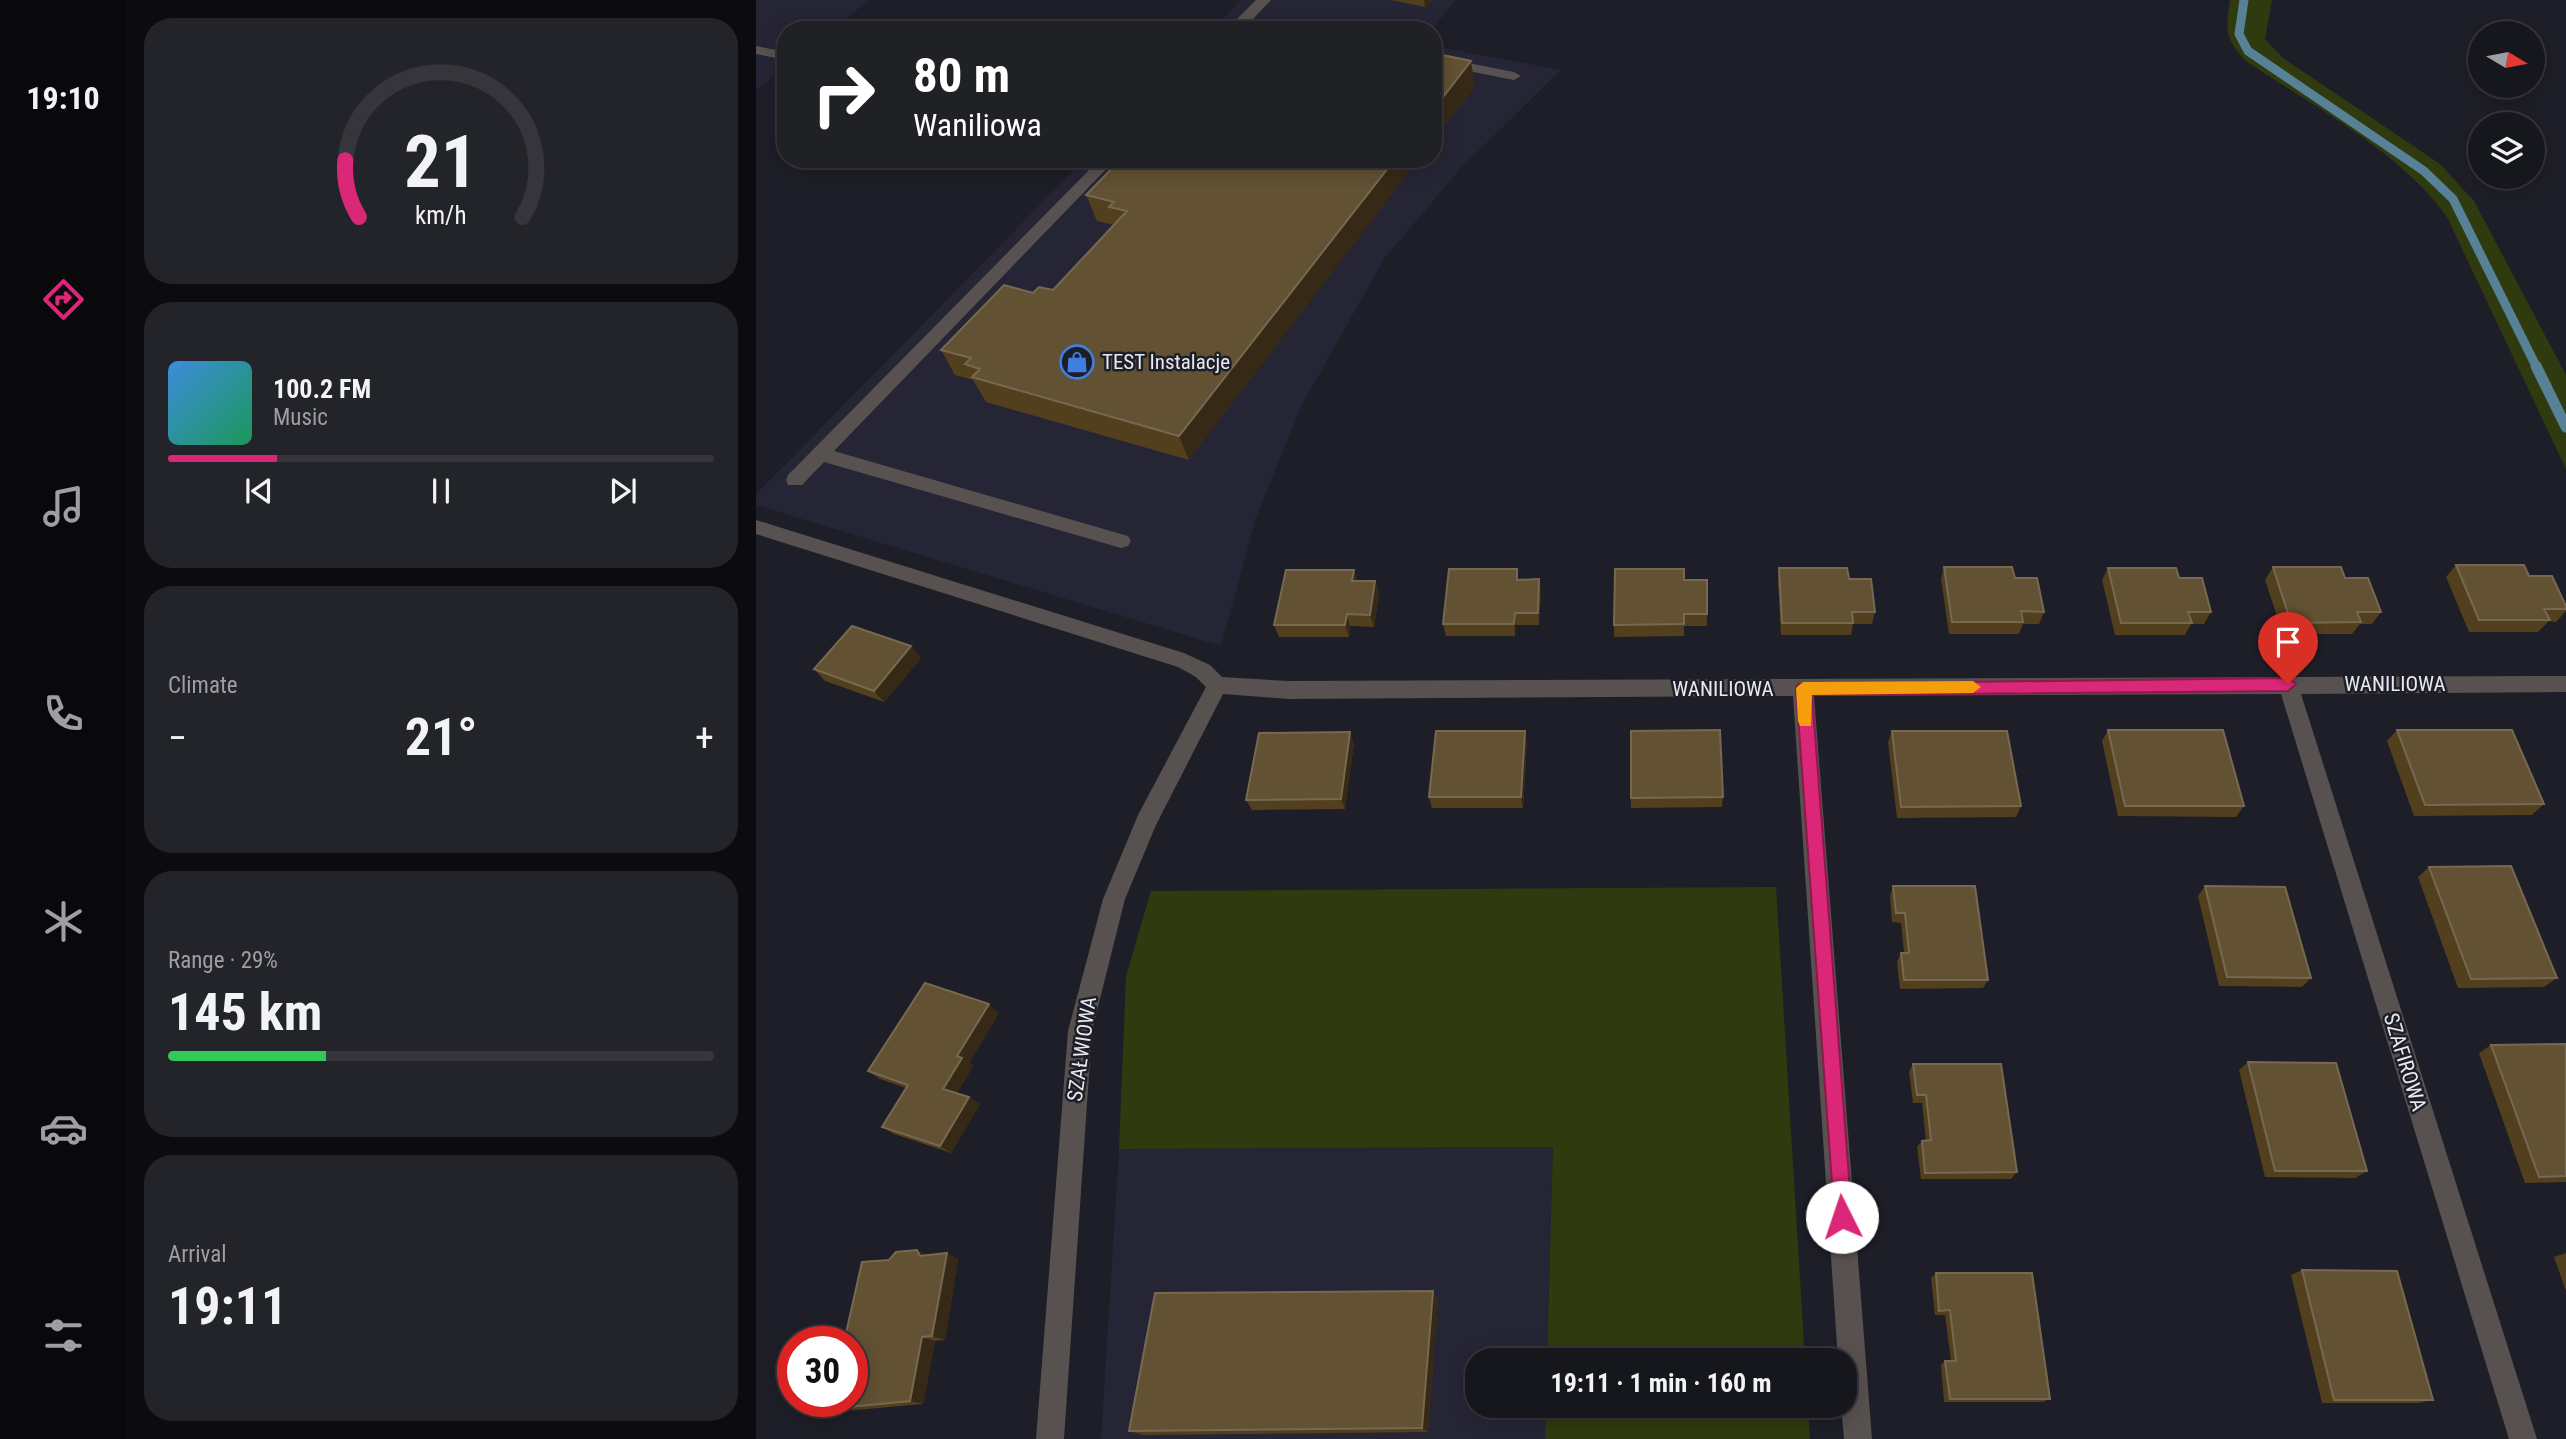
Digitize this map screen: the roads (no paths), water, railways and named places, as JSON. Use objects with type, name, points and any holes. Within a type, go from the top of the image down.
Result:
[{"type":"street","points":[[1243,21],[1264,0]]},
{"type":"street","points":[[756,50],[777,54]]},
{"type":"street","points":[[1442,62],[1514,76]]},
{"type":"street","points":[[795,480],[1100,168]]},
{"type":"street","points":[[821,454],[1121,541]]},
{"type":"street","points":[[756,527],[1184,661],[1203,671],[1217,685]]},
{"type":"street","name":"SZAFIROWA","points":[[2288,684],[2523,1439]]},
{"type":"street","name":"WANILIOWA","points":[[1217,685],[1288,690],[2566,684]]},
{"type":"street","name":"SZAŁWIOWA","points":[[1050,1439],[1080,1031],[1114,899],[1146,822],[1217,685]]},
{"type":"street","points":[[1803,688],[1858,1439]]},
{"type":"waterway","points":[[2244,0],[2239,34],[2248,51],[2424,171],[2453,199],[2537,368]]},
{"type":"waterway","points":[[2536,366],[2566,427]]},
{"type":"place","name":"TEST Instalacje","points":[[1077,362]]}]
